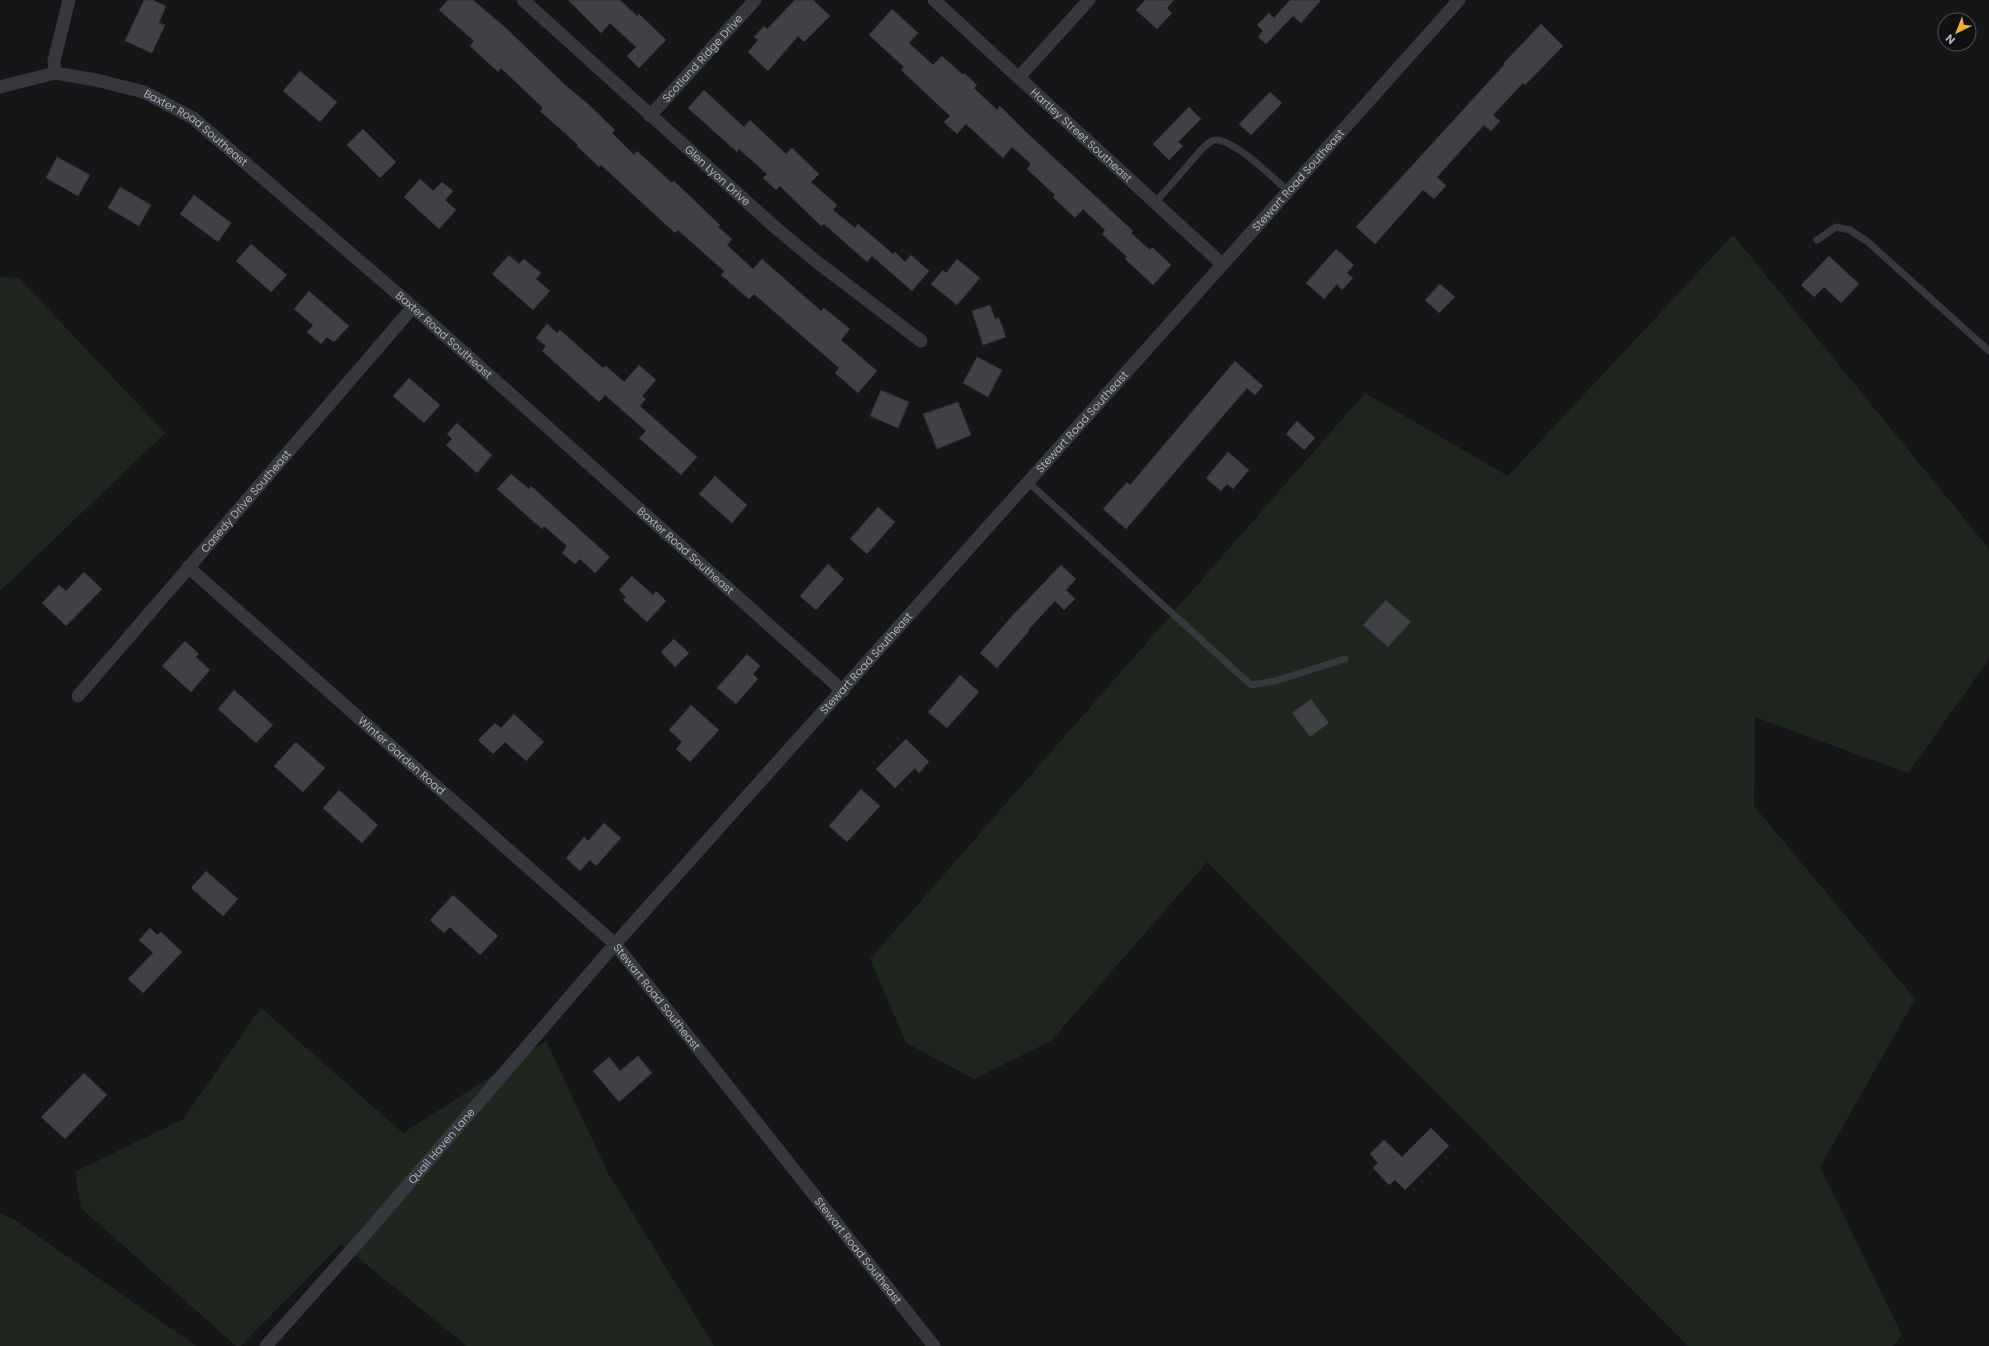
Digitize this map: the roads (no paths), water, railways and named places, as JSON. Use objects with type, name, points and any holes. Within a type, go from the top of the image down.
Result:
[{"type":"street","points":[[55,73],[54,61],[69,0]]},
{"type":"street","name":"Glen Lyon Drive","points":[[523,0],[777,229],[817,262],[921,341]]},
{"type":"street","name":"Scotland Ridge Drive","points":[[650,116],[755,0]]},
{"type":"street","name":"Hartley Street Southeast","points":[[934,0],[1222,264]]},
{"type":"street","points":[[1019,77],[1089,0]]},
{"type":"street","name":"Stewart Road Southeast","points":[[934,1346],[615,944],[843,691],[1222,264],[1459,0]]},
{"type":"street","name":"Baxter Road Southeast","points":[[0,87],[55,73],[96,80],[144,92],[193,118],[413,307],[843,691]]},
{"type":"street","name":"Casedy Drive Southeast","points":[[78,696],[413,307]]},
{"type":"street","name":"Winter Garden Road","points":[[188,567],[615,944]]},
{"type":"street","name":"Quail Haven Lane","points":[[266,1346],[363,1237],[615,944]]},
{"type":"lane","points":[[1156,203],[1190,161],[1209,143],[1216,140],[1232,145],[1288,191]]},
{"type":"lane","points":[[1817,240],[1836,227],[1850,230],[1868,242],[1989,351]]},
{"type":"lane","points":[[1028,482],[1251,685],[1275,682],[1345,659]]}]
